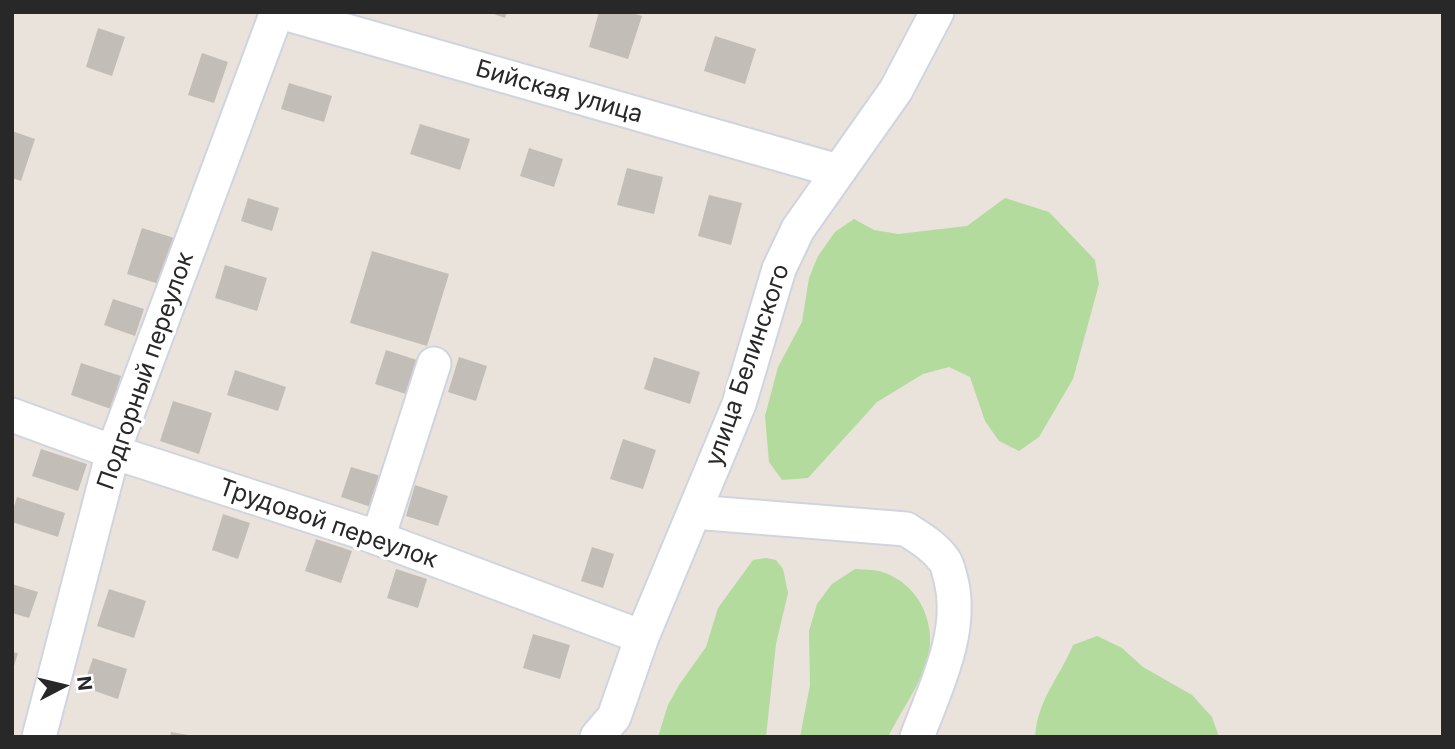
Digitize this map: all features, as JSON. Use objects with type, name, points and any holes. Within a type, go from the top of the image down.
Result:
[{"type":"street","name":"Бийская улица","points":[[279,12],[838,171]]},
{"type":"street","name":"Подгорный переулок","points":[[39,737],[113,452],[279,12]]},
{"type":"street","name":"улица Белинского","points":[[597,737],[614,716],[642,637],[739,404],[779,269],[798,229],[896,90],[937,12]]},
{"type":"street","points":[[378,538],[434,364]]},
{"type":"street","name":"Трудовой переулок","points":[[12,415],[113,452],[378,538],[642,637]]},
{"type":"street","points":[[694,512],[906,529],[929,544],[946,562],[954,594],[953,619],[942,672],[917,737]]},
{"type":"green space","points":[[1005,198],[1049,212],[1095,260],[1099,284],[1073,379],[1039,437],[1019,451],[999,441],[985,421],[970,377],[949,367],[923,374],[877,402],[808,478],[782,480],[769,462],[765,416],[778,367],[802,322],[809,278],[818,256],[835,232],[854,219],[874,230],[898,234],[967,226]]},
{"type":"green space","points":[[753,560],[776,560],[783,569],[788,593],[776,644],[766,737],[658,737],[668,705],[706,647],[718,608]]},
{"type":"green space","points":[[855,569],[879,571],[896,578],[916,597],[928,622],[930,637],[926,665],[888,737],[800,737],[810,685],[809,631],[817,604],[832,584]]},
{"type":"green space","points":[[1097,636],[1122,648],[1143,667],[1192,695],[1212,717],[1219,737],[1035,737],[1040,711],[1073,645]]},
{"type":"building","points":[[488,12],[507,12],[505,18]]},
{"type":"building","points":[[599,12],[629,12],[642,16],[628,59],[589,47]]},
{"type":"building","points":[[98,28],[125,37],[112,76],[86,67]]},
{"type":"building","points":[[715,36],[756,49],[745,84],[704,71]]},
{"type":"building","points":[[202,53],[228,62],[214,103],[188,95]]},
{"type":"building","points":[[289,83],[332,96],[324,122],[281,109]]},
{"type":"building","points":[[420,124],[470,139],[460,170],[410,154]]},
{"type":"building","points":[[12,131],[35,139],[21,181],[12,178]]},
{"type":"building","points":[[529,148],[563,159],[554,187],[520,176]]},
{"type":"building","points":[[627,168],[663,177],[654,214],[617,205]]},
{"type":"building","points":[[709,195],[742,203],[731,245],[698,236]]},
{"type":"building","points":[[248,198],[279,208],[272,231],[241,221]]},
{"type":"building","points":[[142,228],[174,238],[159,284],[127,274]]},
{"type":"building","points":[[372,251],[449,274],[427,346],[350,323]]},
{"type":"building","points":[[225,265],[267,278],[257,311],[215,298]]},
{"type":"building","points":[[113,299],[144,309],[135,336],[104,325]]},
{"type":"building","points":[[386,350],[420,361],[409,395],[375,384]]},
{"type":"building","points":[[459,357],[487,366],[476,401],[448,392]]},
{"type":"building","points":[[654,357],[700,372],[690,404],[644,389]]},
{"type":"building","points":[[81,363],[121,376],[111,409],[71,395]]},
{"type":"building","points":[[235,370],[286,387],[278,411],[227,395]]},
{"type":"building","points":[[173,401],[212,413],[199,454],[160,441]]},
{"type":"building","points":[[623,439],[656,450],[643,489],[610,479]]},
{"type":"building","points":[[41,449],[87,464],[78,491],[32,476]]},
{"type":"building","points":[[351,467],[387,478],[377,509],[341,497]]},
{"type":"building","points":[[415,485],[448,496],[438,526],[406,516]]},
{"type":"building","points":[[17,497],[65,513],[58,537],[12,522]]},
{"type":"building","points":[[223,514],[250,523],[238,559],[212,550]]},
{"type":"building","points":[[316,539],[352,551],[341,583],[305,571]]},
{"type":"building","points":[[592,547],[614,554],[603,588],[581,581]]},
{"type":"building","points":[[396,569],[427,579],[418,608],[387,598]]},
{"type":"building","points":[[12,584],[38,592],[29,618],[12,613]]},
{"type":"building","points":[[109,589],[146,601],[134,638],[97,626]]},
{"type":"building","points":[[533,634],[570,645],[560,679],[523,668]]},
{"type":"building","points":[[12,652],[18,653],[13,669],[12,669]]},
{"type":"building","points":[[93,658],[127,669],[118,699],[83,687]]},
{"type":"building","points":[[171,732],[188,735],[188,737],[170,737]]}]
